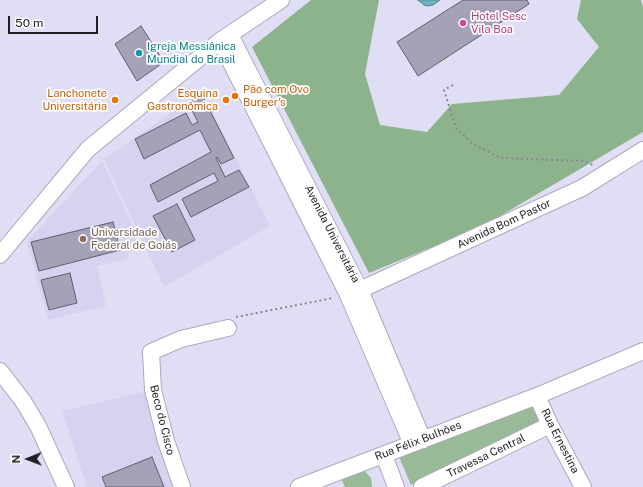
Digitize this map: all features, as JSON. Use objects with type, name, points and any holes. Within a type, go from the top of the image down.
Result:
[{"type":"street","points":[[0,255],[88,149],[225,38],[282,0]]},
{"type":"street","name":"Avenida Universitária","points":[[225,38],[354,292],[418,442]]},
{"type":"street","name":"Avenida Bom Pastor","points":[[354,292],[582,188],[643,150]]},
{"type":"street","name":"Beco do Cisco","points":[[182,487],[166,441],[153,390],[151,352],[181,339],[228,328]]},
{"type":"street","name":"Rua Félix Bulhões","points":[[300,487],[537,396],[643,351]]},
{"type":"street","points":[[0,371],[23,400],[38,426],[66,487]]},
{"type":"street","name":"Rua Ernestina","points":[[537,396],[550,425],[583,487]]},
{"type":"street","name":"Travessa Central","points":[[422,487],[550,425]]},
{"type":"street","points":[[384,455],[396,487]]},
{"type":"path","points":[[453,85],[444,90],[456,128],[473,144],[501,158],[584,161],[609,171]]},
{"type":"path","points":[[228,328],[229,320],[232,318],[354,292]]},
{"type":"shaded area","points":[[202,91],[270,226],[164,287],[104,159]]},
{"type":"shaded area","name":"Universidade Federal de Goiás","points":[[102,161],[138,237],[127,259],[97,266],[106,306],[48,320],[27,241]]},
{"type":"shaded area","points":[[148,391],[176,487],[87,487],[62,411]]},
{"type":"green space","points":[[311,0],[379,0],[365,74],[380,125],[427,132],[452,104],[559,95],[599,47],[577,19],[581,0],[641,0],[643,7],[643,132],[483,226],[369,273],[252,47]]},
{"type":"green space","points":[[535,402],[544,422],[411,485],[399,457]]},
{"type":"green space","points":[[362,468],[371,478],[372,487],[345,487],[340,476]]},
{"type":"water","points":[[418,0],[440,0],[433,5],[428,6],[424,5]]},
{"type":"building","name":"Hotel Sesc Vila Boa","points":[[463,0],[527,0],[529,4],[418,76],[397,42]]},
{"type":"building","name":"Igreja Messiânica Mundial do Brasil","points":[[141,26],[164,62],[137,81],[115,44]]},
{"type":"building","points":[[202,95],[234,158],[221,164],[217,157],[216,158],[225,177],[239,170],[249,187],[191,217],[182,199],[218,181],[214,173],[158,202],[150,185],[211,152],[200,130],[144,159],[135,139],[186,113],[192,125],[198,122],[188,103]]},
{"type":"building","points":[[177,204],[195,240],[172,252],[153,216]]},
{"type":"building","points":[[113,222],[120,250],[39,271],[31,242]]},
{"type":"building","points":[[70,273],[77,303],[49,310],[41,280]]},
{"type":"building","points":[[152,457],[164,487],[106,487],[102,477]]},
{"type":"place","name":"Hotel Sesc Vila Boa","points":[[463,23]]},
{"type":"place","name":"Igreja Messiânica Mundial do Brasil","points":[[139,53]]},
{"type":"place","name":"Pão com Ovo Burger's","points":[[235,96]]},
{"type":"place","name":"Lanchonete Universitária","points":[[115,100]]},
{"type":"place","name":"Esquina Gastronômica","points":[[226,100]]},
{"type":"place","name":"Universidade Federal de Goiás","points":[[83,239]]}]
